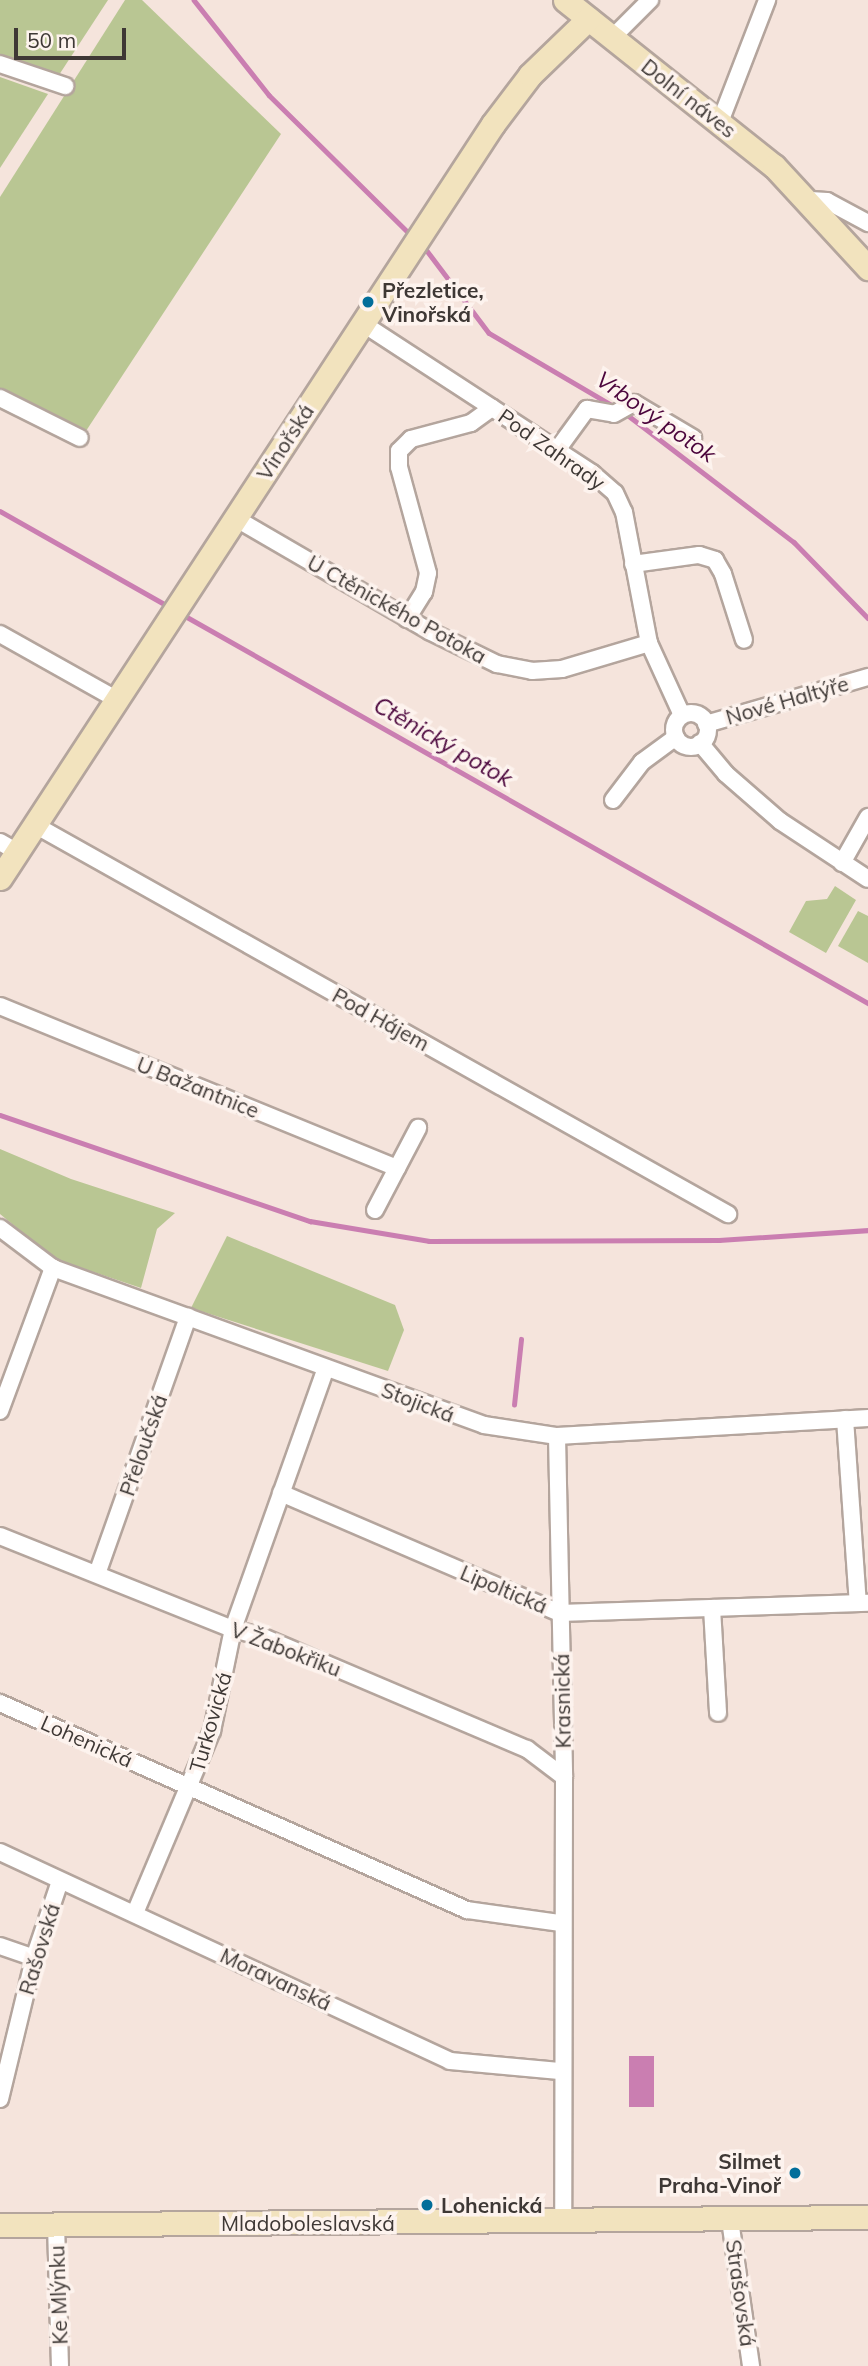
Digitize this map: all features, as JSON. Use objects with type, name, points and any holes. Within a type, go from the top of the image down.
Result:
[{"type":"street","name":"Dolní náves","points":[[565,0],[720,122],[810,201],[868,268]]},
{"type":"street","points":[[612,38],[650,0]]},
{"type":"street","points":[[720,122],[767,0]]},
{"type":"street","name":"Vinořská","points":[[0,878],[8,847],[34,825],[512,96],[588,19]]},
{"type":"street","points":[[0,65],[65,86]]},
{"type":"street","points":[[810,201],[827,201],[868,223]]},
{"type":"street","name":"Pod Zahrady","points":[[362,323],[557,450],[615,493],[624,512],[649,643],[682,715]]},
{"type":"street","points":[[0,398],[80,438]]},
{"type":"street","points":[[557,450],[587,409],[623,410],[634,403],[693,438]]},
{"type":"street","points":[[407,619],[424,592],[428,573],[399,467],[399,451],[411,439],[471,423],[492,408]]},
{"type":"street","name":"U Ctěnického Potoka","points":[[235,518],[407,619],[498,664],[532,671],[562,669],[649,643]]},
{"type":"street","points":[[633,564],[699,555],[715,560],[723,574],[744,640]]},
{"type":"street","points":[[0,634],[116,699]]},
{"type":"street","name":"Nové Haltýře","points":[[706,724],[868,677]]},
{"type":"street","points":[[696,714],[706,724],[700,743],[687,746],[676,737],[675,723],[682,715],[696,714]]},
{"type":"street","points":[[613,800],[642,762],[676,737]]},
{"type":"street","points":[[700,743],[749,796],[868,879]]},
{"type":"street","points":[[842,863],[868,817]]},
{"type":"street","name":"Pod Hájem","points":[[34,825],[728,1214]]},
{"type":"street","name":"U Bažantnice","points":[[0,1006],[397,1168]]},
{"type":"street","points":[[375,1210],[418,1128]]},
{"type":"street","name":"Stojická","points":[[0,1228],[52,1268],[484,1425],[557,1436],[868,1418]]},
{"type":"street","points":[[0,1411],[52,1268]]},
{"type":"street","name":"Přeloučská","points":[[97,1574],[188,1317]]},
{"type":"street","name":"Turkovická","points":[[135,1913],[191,1787],[212,1731],[233,1629],[326,1368]]},
{"type":"street","points":[[845,1419],[863,1603]]},
{"type":"street","name":"Krasnická","points":[[557,1436],[564,1777],[560,1923]]},
{"type":"street","name":"Lipoltická","points":[[281,1493],[560,1613],[863,1603]]},
{"type":"street","name":"V Žabokřiku","points":[[0,1536],[233,1629],[263,1637],[527,1749],[564,1777]]},
{"type":"street","points":[[712,1608],[718,1713]]},
{"type":"street","name":"Lohenická","points":[[0,1703],[467,1910],[560,1923]]},
{"type":"street","name":"Moravanská","points":[[0,1852],[450,2061],[560,2071]]},
{"type":"street","name":"Rašovská","points":[[1,2089],[34,1958],[60,1881]]},
{"type":"street","points":[[560,1923],[563,2221]]},
{"type":"street","points":[[0,1946],[34,1958]]},
{"type":"street","name":"Mladoboleslavská","points":[[0,2225],[868,2217]]},
{"type":"street","name":"Strašovská","points":[[730,2220],[751,2366]]},
{"type":"street","name":"Ke Mlýnku","points":[[56,2224],[60,2366]]},
{"type":"green space","points":[[0,0],[108,0],[57,78],[0,58]]},
{"type":"green space","points":[[125,0],[142,0],[281,134],[84,434],[0,396],[0,197]]},
{"type":"green space","points":[[0,77],[48,94],[0,168]]},
{"type":"green space","points":[[835,886],[856,900],[826,953],[789,932],[806,901],[827,899]]},
{"type":"green space","points":[[858,911],[868,916],[868,963],[838,946]]},
{"type":"green space","points":[[0,1149],[71,1179],[175,1213],[157,1229],[141,1288],[55,1259],[0,1214]]},
{"type":"green space","points":[[227,1236],[395,1305],[404,1330],[388,1371],[191,1308]]},
{"type":"shaded area","points":[[629,2056],[654,2056],[654,2107],[629,2107]]},
{"type":"waterway","name":"Vrbový potok","points":[[194,0],[269,95],[408,232]]},
{"type":"waterway","name":"Vrbový potok","points":[[425,248],[489,333],[617,408]]},
{"type":"waterway","name":"Vrbový potok","points":[[625,413],[794,542],[868,618]]},
{"type":"waterway","name":"Ctěnický potok","points":[[0,511],[170,607]]},
{"type":"waterway","name":"Ctěnický potok","points":[[180,613],[868,1003]]},
{"type":"waterway","points":[[0,1115],[310,1221],[429,1241],[719,1240],[868,1230]]},
{"type":"waterway","points":[[514,1405],[521,1339]]},
{"type":"place","name":"Přezletice, Vinořská","points":[[368,302]]},
{"type":"place","name":"Silmet Praha-Vinoř","points":[[795,2173]]},
{"type":"place","name":"Lohenická","points":[[427,2205]]}]
